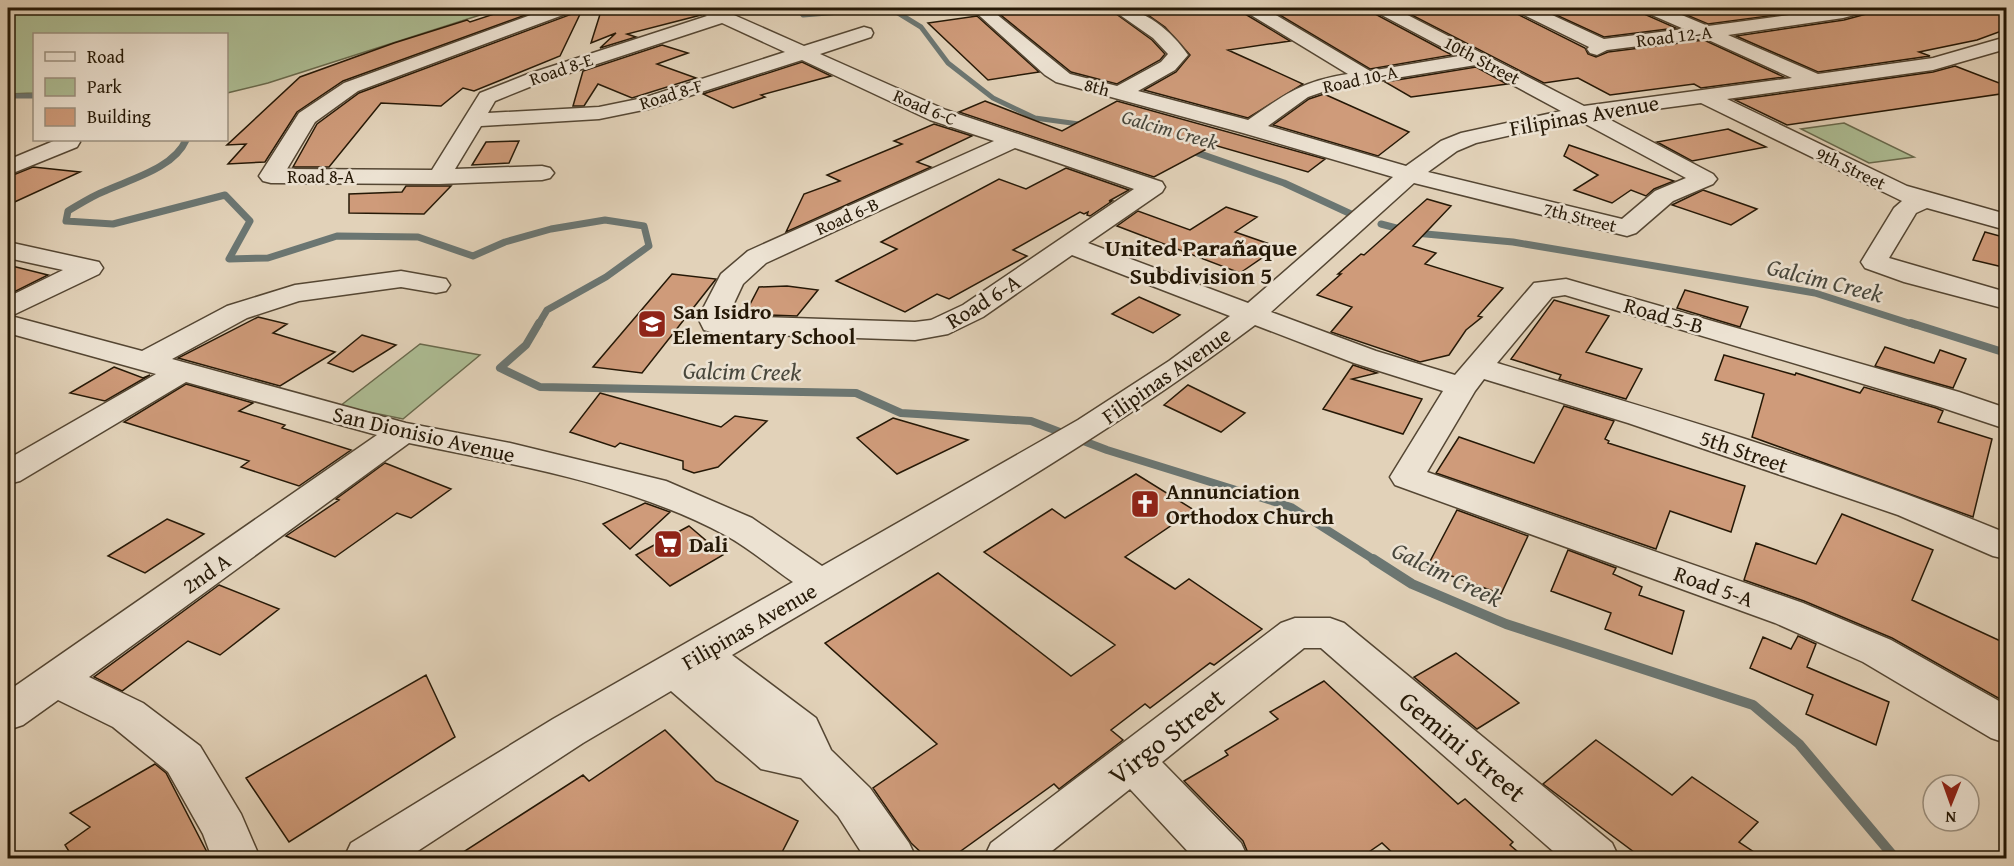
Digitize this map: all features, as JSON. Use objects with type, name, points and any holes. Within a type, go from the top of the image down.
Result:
[{"type":"street","name":"Road 8-A","points":[[542,173],[439,177],[271,176],[307,118],[351,87],[565,8]]},
{"type":"street","name":"Road 6-C","points":[[705,8],[938,115],[1153,187]]},
{"type":"street","name":"8th","points":[[979,8],[1063,78],[1251,128],[1410,174]]},
{"type":"street","points":[[1119,8],[1164,39],[1178,55],[1168,66],[1120,93]]},
{"type":"street","points":[[1252,8],[1365,76]]},
{"type":"street","name":"10th Street","points":[[1382,8],[1581,113]]},
{"type":"street","name":"Road 12-A","points":[[1524,8],[1599,47],[1832,15],[1859,8]]},
{"type":"street","points":[[1651,8],[1812,79]]},
{"type":"street","name":"Road 8-E","points":[[439,177],[487,97],[534,78],[725,16]]},
{"type":"street","name":"Road 8-F","points":[[472,120],[598,113],[648,103],[864,33]]},
{"type":"street","name":"Filipinas Avenue","points":[[368,858],[568,731],[1090,427],[1180,367],[1253,314],[1410,174],[1449,146],[1469,138],[1581,113],[1812,79],[1933,64],[2007,42]]},
{"type":"street","points":[[1966,56],[1997,64]]},
{"type":"street","name":"Road 10-A","points":[[1251,128],[1301,93],[1330,82],[1479,59]]},
{"type":"street","name":"9th Street","points":[[1702,95],[1878,182],[1925,200],[2007,222]]},
{"type":"street","name":"7th Street","points":[[1410,174],[1627,228],[1664,196],[1705,179],[1581,113]]},
{"type":"street","name":"Road 6-B","points":[[714,324],[712,318],[731,280],[757,257],[1013,141]]},
{"type":"street","points":[[8,168],[69,142]]},
{"type":"street","name":"Road 6-A","points":[[714,324],[930,331],[954,322],[973,310],[1153,187]]},
{"type":"street","points":[[1925,200],[1906,208],[1874,262],[1914,276],[2007,301]]},
{"type":"street","name":"5th Street","points":[[1069,245],[1365,357],[1469,377],[1639,416],[1899,503],[2007,547]]},
{"type":"street","points":[[8,250],[89,268],[8,308]]},
{"type":"street","points":[[146,361],[237,312],[295,292],[400,279],[436,285]]},
{"type":"street","name":"Road 5-B","points":[[1407,477],[1469,377],[1544,289],[1566,287],[1948,399],[2007,419]]},
{"type":"street","name":"San Dionisio Avenue","points":[[8,324],[403,432],[510,453],[654,489],[739,527],[822,584]]},
{"type":"street","points":[[8,473],[181,372]]},
{"type":"street","name":"2nd A","points":[[8,713],[403,432]]},
{"type":"street","name":"Road 5-A","points":[[1407,477],[1789,613],[1877,651],[2007,726]]},
{"type":"street","name":"Virgo Street","points":[[1008,858],[1295,633],[1330,633]]},
{"type":"street","name":"Gemini Street","points":[[1330,633],[1595,858]]},
{"type":"street","points":[[687,661],[777,756],[813,761],[854,802],[892,858]]},
{"type":"street","points":[[56,680],[128,715],[184,759],[224,828],[236,858]]},
{"type":"street","points":[[1133,762],[1224,858]]},
{"type":"green space","points":[[8,8],[502,8],[268,83],[228,93],[228,33],[33,33],[33,93],[8,94]]},
{"type":"green space","points":[[1844,123],[1914,157],[1869,163],[1801,129]]},
{"type":"green space","points":[[420,344],[480,355],[403,419],[340,406]]},
{"type":"building","points":[[512,8],[545,8],[343,81],[297,112],[265,162],[228,164],[246,144],[227,145],[300,77],[394,43]]},
{"type":"building","points":[[576,8],[583,8],[560,56],[474,91],[463,88],[441,106],[381,103],[329,167],[293,167],[317,124],[359,93],[572,14]]},
{"type":"building","points":[[602,8],[695,8],[701,15],[627,34],[636,37],[600,48],[616,33],[591,43]]},
{"type":"building","points":[[992,8],[1108,8],[1152,40],[1165,54],[1160,60],[1117,84],[1071,72]]},
{"type":"building","points":[[1129,8],[1242,8],[1245,14],[1290,41],[1228,50],[1303,84],[1248,118],[1144,90],[1176,72],[1190,55],[1165,27],[1145,13]]},
{"type":"building","points":[[1268,8],[1371,8],[1375,14],[1452,55],[1370,69]]},
{"type":"building","points":[[1398,8],[1514,8],[1517,14],[1585,48],[1588,54],[1596,57],[1608,52],[1704,40],[1784,77],[1701,88],[1694,84],[1610,95],[1578,78],[1544,83]]},
{"type":"building","points":[[1541,8],[1641,8],[1644,14],[1676,28],[1604,37]]},
{"type":"building","points":[[1670,8],[1829,8],[1708,24]]},
{"type":"building","points":[[1869,8],[2007,8],[2007,29],[1977,40],[1919,52],[1930,56],[1818,72],[1736,36],[1844,20],[1866,14]]},
{"type":"building","points":[[977,16],[1039,72],[988,80],[928,23]]},
{"type":"building","points":[[662,45],[688,53],[657,64],[696,78],[632,98],[598,84],[584,106],[573,106],[583,71]]},
{"type":"building","points":[[802,62],[831,76],[761,95],[765,97],[733,108],[703,94]]},
{"type":"building","points":[[1955,66],[2007,86],[2007,93],[1787,125],[1735,100],[1933,72]]},
{"type":"building","points":[[1476,67],[1507,84],[1411,97],[1385,82]]},
{"type":"building","points":[[1324,94],[1409,132],[1378,156],[1273,125],[1309,99]]},
{"type":"building","points":[[985,101],[1062,131],[1117,101],[1325,159],[1308,172],[1214,145],[1154,177],[959,112]]},
{"type":"building","points":[[934,124],[972,136],[917,162],[931,167],[786,232],[804,194],[840,181],[827,175],[902,144],[894,141]]},
{"type":"building","points":[[1728,129],[1766,147],[1692,161],[1657,142]]},
{"type":"building","points":[[519,141],[509,163],[472,165],[486,142]]},
{"type":"building","points":[[1569,145],[1674,181],[1654,189],[1646,196],[1631,190],[1612,203],[1574,190],[1598,175],[1564,156]]},
{"type":"building","points":[[33,167],[80,172],[8,205],[8,177]]},
{"type":"building","points":[[1066,168],[1129,190],[1109,201],[1112,201],[1090,216],[1087,215],[1088,212],[1084,214],[1080,212],[1013,250],[1027,256],[949,299],[937,294],[905,312],[836,281],[897,249],[881,242],[999,179],[1026,189]]},
{"type":"building","points":[[406,186],[451,186],[424,214],[349,213],[349,194],[402,192]]},
{"type":"building","points":[[1703,190],[1757,209],[1731,225],[1672,205]]},
{"type":"building","points":[[1427,199],[1451,206],[1413,246],[1436,253],[1425,264],[1503,288],[1478,316],[1482,317],[1466,330],[1449,355],[1420,362],[1331,332],[1352,307],[1317,295],[1341,274],[1338,274],[1361,254],[1364,255]]},
{"type":"building","points":[[1226,207],[1257,217],[1235,232],[1278,247],[1240,273],[1117,226],[1138,211],[1190,230]]},
{"type":"building","points":[[1985,232],[2007,238],[2007,268],[1973,260]]},
{"type":"building","points":[[8,265],[48,275],[8,295]]},
{"type":"building","name":"San Isidro Elementary School","points":[[672,274],[716,279],[642,373],[593,367]]},
{"type":"building","points":[[787,286],[818,290],[797,316],[745,314],[759,287]]},
{"type":"building","points":[[1685,290],[1748,307],[1740,327],[1677,308]]},
{"type":"building","points":[[1139,297],[1180,315],[1153,333],[1112,314]]},
{"type":"building","points":[[1554,300],[1609,316],[1586,352],[1642,369],[1626,399],[1559,379],[1561,375],[1511,359]]},
{"type":"building","points":[[258,317],[287,324],[273,333],[335,352],[280,386],[178,358]]},
{"type":"building","points":[[362,335],[396,345],[353,372],[328,363]]},
{"type":"building","points":[[1885,347],[1934,363],[1940,350],[1966,359],[1953,388],[1875,366]]},
{"type":"building","points":[[1724,355],[1795,375],[1796,373],[1860,393],[1864,387],[1936,408],[1943,411],[1938,422],[1992,439],[1973,517],[1752,437],[1764,394],[1715,380]]},
{"type":"building","points":[[1353,365],[1377,373],[1352,379],[1422,399],[1403,434],[1323,409]]},
{"type":"building","points":[[114,367],[143,378],[150,375],[105,401],[70,393]]},
{"type":"building","points":[[186,384],[253,403],[239,411],[285,425],[282,428],[351,450],[299,486],[241,467],[249,461],[124,422]]},
{"type":"building","points":[[1188,385],[1245,413],[1221,432],[1164,405]]},
{"type":"building","points":[[600,393],[721,427],[735,416],[767,421],[718,467],[694,473],[683,469],[683,461],[620,443],[615,447],[570,432]]},
{"type":"building","points":[[1564,406],[1614,421],[1605,439],[1609,441],[1608,443],[1745,486],[1731,532],[1670,511],[1656,549],[1436,473],[1459,437],[1534,463]]},
{"type":"building","points":[[893,418],[968,440],[897,474],[857,438]]},
{"type":"building","points":[[385,463],[451,489],[411,518],[397,513],[335,557],[286,536],[339,500],[336,499]]},
{"type":"building","points":[[1136,474],[1194,510],[1125,557],[1175,589],[1189,579],[1262,629],[1214,665],[1210,663],[1150,708],[1145,704],[1111,730],[1123,740],[1059,789],[1054,784],[951,858],[927,858],[911,843],[873,788],[937,744],[825,643],[938,573],[1071,676],[1115,645],[984,552],[1052,509],[1065,518]]},
{"type":"building","points":[[645,503],[670,512],[630,549],[603,524]]},
{"type":"building","points":[[1457,510],[1528,536],[1501,594],[1427,567]]},
{"type":"building","points":[[1842,514],[1933,550],[1912,600],[2007,644],[2007,703],[1892,638],[1804,601],[1744,580],[1756,543],[1816,564]]},
{"type":"building","points":[[167,519],[204,534],[145,573],[108,556]]},
{"type":"building","points":[[689,526],[723,555],[670,586],[636,555]]},
{"type":"building","points":[[1568,550],[1616,568],[1613,574],[1642,587],[1639,595],[1684,611],[1672,654],[1605,629],[1611,613],[1551,591]]},
{"type":"building","points":[[219,585],[279,609],[220,655],[188,641],[122,691],[94,677]]},
{"type":"building","points":[[1798,636],[1816,644],[1807,667],[1889,702],[1876,745],[1806,714],[1813,695],[1750,668],[1763,637],[1791,649]]},
{"type":"building","points":[[1456,653],[1519,703],[1477,729],[1414,677]]},
{"type":"building","points":[[426,675],[455,737],[289,842],[246,778]]},
{"type":"building","points":[[1324,681],[1458,804],[1465,799],[1513,842],[1510,845],[1525,858],[1398,858],[1382,843],[1360,858],[1250,858],[1243,841],[1184,781],[1228,755],[1225,751],[1278,719],[1270,712]]},
{"type":"building","points":[[665,730],[716,781],[798,821],[779,858],[454,858],[583,775],[589,781]]},
{"type":"building","points":[[1596,740],[1672,795],[1692,777],[1758,822],[1739,842],[1763,858],[1642,858],[1543,784]]},
{"type":"building","points":[[155,764],[166,773],[210,858],[73,858],[65,845],[90,827],[70,813]]},
{"type":"waterway","name":"Galcim Creek","points":[[798,8],[803,15],[890,8],[921,27],[948,63],[993,98],[1035,118],[1086,125]]},
{"type":"waterway","name":"Galcim Creek","points":[[8,96],[33,96]]},
{"type":"waterway","name":"Galcim Creek","points":[[185,141],[172,158],[151,172],[100,193],[68,211],[66,221],[113,224],[225,195],[250,221],[229,259],[268,258],[337,236],[418,237],[473,256],[505,242],[551,229],[605,220],[644,226],[649,246],[606,277],[547,310],[538,325]]},
{"type":"waterway","name":"Galcim Creek","points":[[1189,150],[1284,183],[1351,214]]},
{"type":"waterway","name":"Galcim Creek","points":[[1381,224],[1415,233],[1513,242],[1815,293],[1915,325]]},
{"type":"waterway","name":"Galcim Creek","points":[[539,323],[526,345],[500,368],[540,387],[856,393],[901,413],[1031,421],[1107,450],[1291,507],[1376,561]]},
{"type":"waterway","name":"Galcim Creek","points":[[1911,323],[2006,353]]},
{"type":"waterway","name":"Galcim Creek","points":[[1373,559],[1412,584],[1506,624],[1753,705],[1799,744],[1895,858]]},
{"type":"place","name":"San Isidro Elementary School","points":[[652,324]]},
{"type":"place","name":"Annunciation Orthodox Church","points":[[1145,504]]},
{"type":"place","name":"Dali","points":[[668,544]]},
{"type":"district","name":"United Parañaque Subdivision 5","points":[[1201,261]]}]
